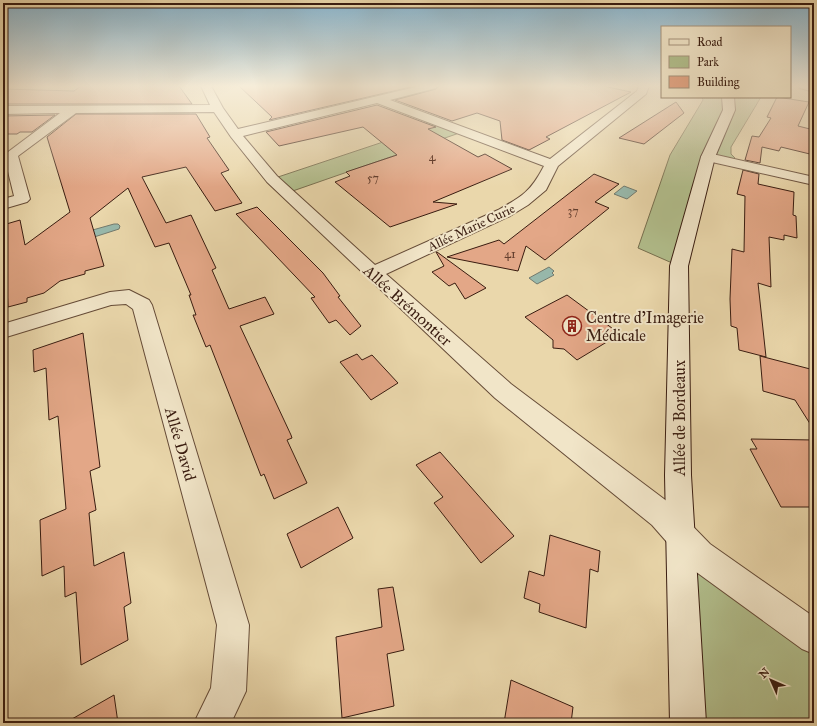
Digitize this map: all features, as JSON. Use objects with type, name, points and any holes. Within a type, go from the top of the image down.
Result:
[{"type":"street","points":[[3,204],[22,199],[12,155],[59,120]]},
{"type":"street","name":"Allée Brémontier","points":[[225,120],[272,179],[373,273],[503,390],[662,515],[699,554],[814,636]]},
{"type":"street","points":[[235,134],[293,120]]},
{"type":"street","points":[[434,120],[552,164]]},
{"type":"street","name":"Allée Marie Curie","points":[[373,273],[504,213],[524,202],[540,187],[552,164],[607,120]]},
{"type":"street","name":"Allée de Bordeaux","points":[[688,723],[682,537],[678,475],[679,266],[708,157],[725,120]]},
{"type":"street","points":[[708,157],[814,181]]},
{"type":"street","name":"Allée David","points":[[3,331],[110,299],[129,298],[142,305],[233,625],[228,691],[212,723]]},
{"type":"green space","points":[[430,120],[437,120],[465,131],[287,193],[272,179],[416,131]]},
{"type":"green space","points":[[691,120],[747,120],[731,147],[731,154],[735,158],[730,161],[708,157],[679,266],[638,248],[670,155]]},
{"type":"green space","points":[[699,555],[814,637],[814,723],[688,723],[685,615]]},
{"type":"shaded area","points":[[624,186],[637,191],[627,199],[614,194]]},
{"type":"shaded area","points":[[118,224],[120,226],[119,229],[88,239],[89,231]]},
{"type":"shaded area","points":[[549,267],[554,271],[552,273],[554,275],[537,284],[529,278]]},
{"type":"building","points":[[3,120],[48,120],[32,132],[3,134]]},
{"type":"building","points":[[69,120],[200,120],[210,137],[207,138],[229,170],[221,173],[242,203],[215,211],[186,167],[142,177],[166,223],[191,215],[216,268],[212,270],[229,309],[265,297],[274,314],[240,326],[291,435],[292,438],[287,440],[307,483],[274,499],[264,474],[261,476],[210,345],[206,347],[193,315],[196,315],[189,295],[191,295],[169,243],[155,247],[128,188],[90,218],[104,266],[85,271],[85,274],[60,281],[44,293],[27,298],[27,302],[8,307],[7,288],[3,289],[3,225],[20,220],[25,245],[70,212],[47,137]]},
{"type":"building","points":[[316,120],[417,120],[436,127],[428,129],[478,157],[485,154],[512,169],[433,202],[457,204],[390,227],[335,182],[350,176],[346,172],[397,155],[363,127],[279,146],[266,132]]},
{"type":"building","points":[[497,120],[578,120],[546,137],[550,139],[529,150],[502,140],[500,121]]},
{"type":"building","points":[[648,120],[675,120],[644,144],[619,138]]},
{"type":"building","points":[[770,120],[801,120],[798,126],[814,130],[814,155],[781,147],[779,151],[762,147],[760,163],[745,160],[752,136],[759,137]]},
{"type":"building","points":[[743,170],[759,174],[758,184],[794,192],[793,215],[796,216],[797,238],[784,235],[784,240],[769,237],[771,287],[758,283],[766,357],[739,350],[737,328],[731,326],[730,299],[732,249],[744,252],[745,196],[737,194]]},
{"type":"building","points":[[594,174],[619,184],[595,202],[609,208],[545,260],[526,246],[518,271],[447,257],[499,240],[504,244]]},
{"type":"building","points":[[257,207],[323,273],[340,296],[338,297],[361,326],[350,335],[336,320],[329,323],[311,298],[315,297],[236,214]]},
{"type":"building","points":[[436,252],[486,288],[465,299],[455,283],[449,286],[432,272],[444,266]]},
{"type":"building","name":"Centre d'Imagerie Médicale","points":[[567,295],[620,334],[577,360],[564,349],[553,348],[553,340],[525,317]]},
{"type":"building","points":[[83,333],[100,467],[90,471],[96,510],[89,513],[94,566],[124,552],[131,603],[124,607],[128,640],[81,665],[76,592],[65,597],[64,566],[42,576],[40,520],[66,509],[58,416],[49,420],[46,368],[34,372],[33,350]]},
{"type":"building","points":[[357,354],[362,360],[372,355],[398,383],[371,400],[340,362]]},
{"type":"building","points":[[760,356],[814,370],[814,430],[795,400],[763,391]]},
{"type":"building","points":[[751,439],[814,440],[814,507],[781,507],[750,449],[757,449]]},
{"type":"building","points":[[440,452],[514,536],[481,563],[434,503],[443,497],[416,465]]},
{"type":"building","points":[[338,507],[353,538],[301,568],[287,534]]},
{"type":"building","points":[[550,535],[600,551],[598,572],[590,569],[586,628],[539,612],[540,604],[524,598],[529,571],[544,576]]},
{"type":"building","points":[[393,587],[404,650],[387,654],[394,706],[342,718],[336,637],[382,627],[378,589]]},
{"type":"building","points":[[511,680],[573,707],[571,723],[504,723]]},
{"type":"building","points":[[114,695],[118,723],[65,723]]},
{"type":"place","name":"Centre d'Imagerie Médicale","points":[[572,326]]}]
